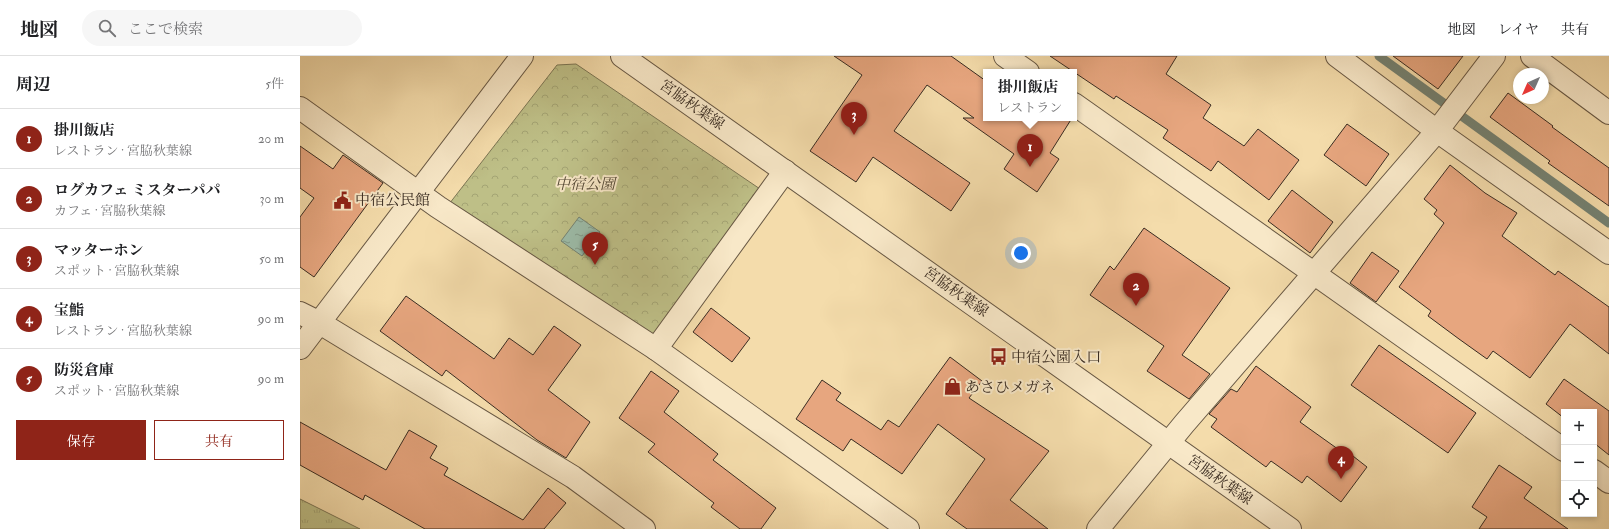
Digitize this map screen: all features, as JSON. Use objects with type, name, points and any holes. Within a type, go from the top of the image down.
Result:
[{"type":"street","points":[[300,348],[522,56]]},
{"type":"street","name":"宮脇秋葉線","points":[[622,56],[1290,529]]},
{"type":"street","points":[[1005,56],[1024,69]]},
{"type":"street","points":[[1337,56],[1440,127],[1609,253]]},
{"type":"street","points":[[1098,529],[1168,443],[1440,127],[1494,56]]},
{"type":"street","points":[[1532,56],[1609,113]]},
{"type":"street","points":[[1077,106],[1561,448]]},
{"type":"street","points":[[300,108],[438,207],[656,350],[908,529]]},
{"type":"street","points":[[656,350],[785,170]]},
{"type":"street","points":[[300,313],[320,323],[573,477],[644,529]]},
{"type":"street","points":[[1597,473],[1609,482]]},
{"type":"green space","name":"中宿公園","points":[[576,64],[763,191],[656,341],[446,208],[557,65]]},
{"type":"green space","points":[[300,499],[360,529],[300,529]]},
{"type":"water","points":[[579,217],[600,232],[582,256],[561,241]]},
{"type":"building","points":[[834,56],[951,56],[983,79],[983,121],[1070,121],[1050,153],[1059,159],[1037,192],[1004,169],[1014,154],[963,118],[974,118],[927,85],[894,131],[970,183],[951,211],[873,157],[856,182],[810,151],[862,75]]},
{"type":"building","points":[[1050,56],[1177,56],[1166,74],[1211,105],[1203,118],[1244,146],[1258,129],[1299,160],[1269,200],[1218,161],[1211,171],[1163,138],[1168,130],[1116,96],[1114,99],[1077,74],[1077,69],[1069,69]]},
{"type":"building","points":[[1393,56],[1463,56],[1438,89]]},
{"type":"building","points":[[1508,93],[1513,97],[1513,104],[1523,104],[1553,126],[1552,127],[1609,168],[1609,206],[1548,163],[1550,161],[1490,117]]},
{"type":"building","points":[[1347,124],[1389,154],[1366,186],[1324,155]]},
{"type":"building","name":"中宿公民館","points":[[300,146],[333,169],[343,155],[383,183],[314,277],[300,267],[300,217],[314,198],[300,188]]},
{"type":"building","points":[[1450,165],[1485,193],[1517,213],[1502,236],[1555,275],[1558,271],[1609,307],[1609,354],[1570,324],[1530,378],[1493,351],[1487,359],[1428,316],[1431,311],[1399,287],[1444,223],[1434,214],[1437,210],[1424,199]]},
{"type":"building","points":[[1292,190],[1333,222],[1310,253],[1268,221]]},
{"type":"building","points":[[1144,228],[1230,288],[1182,355],[1210,374],[1189,399],[1147,371],[1164,346],[1090,295],[1110,266],[1114,270]]},
{"type":"building","points":[[1372,252],[1399,271],[1376,302],[1350,283]]},
{"type":"building","points":[[406,296],[494,359],[509,338],[533,355],[554,326],[581,345],[548,390],[590,422],[566,458],[537,440],[446,370],[442,376],[380,331]]},
{"type":"building","points":[[711,308],[750,338],[732,362],[693,332]]},
{"type":"building","points":[[1379,345],[1476,413],[1448,453],[1351,385]]},
{"type":"building","points":[[950,357],[982,381],[969,398],[1049,451],[1010,500],[1048,529],[967,529],[946,514],[985,459],[938,424],[902,474],[851,439],[843,451],[796,419],[822,380],[841,393],[836,400],[881,430],[888,420],[899,427]]},
{"type":"building","points":[[1256,366],[1311,407],[1300,422],[1342,452],[1344,449],[1367,467],[1341,502],[1307,476],[1302,483],[1271,461],[1266,467],[1211,427],[1217,419],[1209,414],[1231,389],[1237,392]]},
{"type":"building","points":[[651,371],[679,391],[664,412],[718,454],[713,460],[776,508],[761,529],[740,529],[711,507],[714,503],[648,452],[655,444],[619,418]]},
{"type":"building","points":[[1564,379],[1609,411],[1609,455],[1597,445],[1597,409],[1561,409],[1561,416],[1546,404]]},
{"type":"building","points":[[300,422],[386,470],[409,430],[437,446],[430,458],[448,468],[444,475],[523,520],[548,488],[566,503],[544,529],[425,529],[365,495],[363,500],[300,465]]},
{"type":"building","points":[[1499,465],[1532,487],[1524,498],[1568,529],[1479,529],[1487,517],[1472,507]]},
{"type":"waterway","points":[[1379,56],[1609,223]]},
{"type":"place","name":"マッターホン","points":[[854,135]]},
{"type":"place","name":"掛川飯店","points":[[1030,167]]},
{"type":"place","name":"中宿公民館","points":[[342,200]]},
{"type":"place","name":"防災倉庫","points":[[595,265]]},
{"type":"place","name":"ログカフェ ミスターパパ","points":[[1136,306]]},
{"type":"place","name":"中宿公園入口","points":[[998,357]]},
{"type":"place","name":"あさひメガネ","points":[[952,387]]},
{"type":"place","name":"宝鮨","points":[[1341,479]]}]
